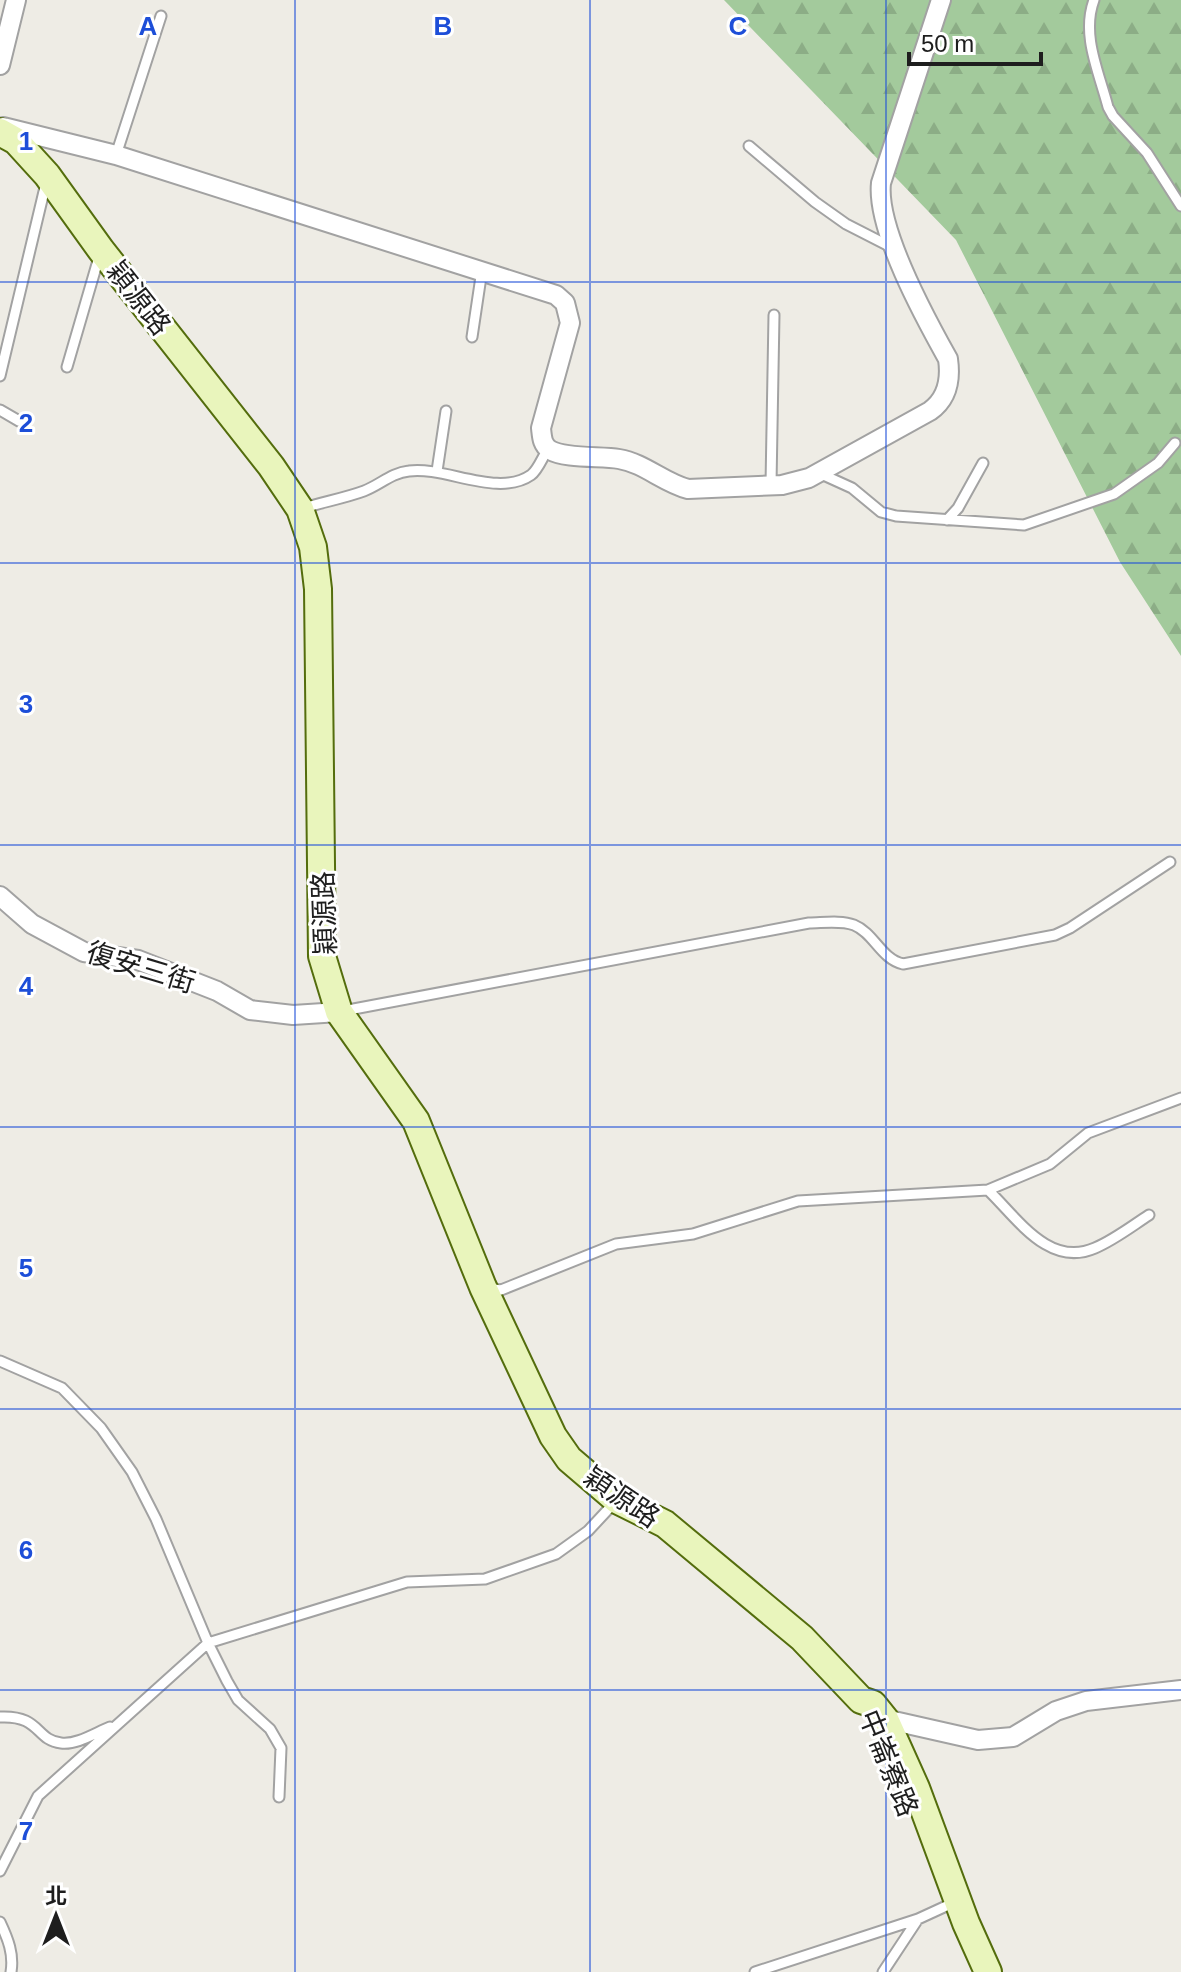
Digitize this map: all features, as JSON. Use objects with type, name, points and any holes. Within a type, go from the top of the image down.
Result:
[{"type":"street","points":[[0,65],[16,0]]},
{"type":"street","points":[[0,129],[116,155],[556,295],[565,303],[570,323],[541,428],[542,441],[548,449],[558,453],[622,460],[675,486],[688,489],[793,483],[819,473],[930,411],[940,404],[946,392],[948,359],[924,316],[882,212],[881,183],[941,0]]},
{"type":"street","name":"穎源路","points":[[0,129],[16,141],[47,175],[101,250],[271,466],[300,509],[313,547],[318,589],[322,956],[339,1012],[416,1121],[483,1287],[553,1436],[569,1459],[617,1500],[665,1524],[802,1638],[861,1700]]},
{"type":"street","name":"復安三街","points":[[0,896],[32,924],[84,952],[138,960],[217,991],[250,1010],[293,1015],[339,1012]]},
{"type":"street","points":[[885,1719],[978,1740],[1013,1737],[1056,1711],[1086,1701],[1181,1690]]},
{"type":"street","name":"中崙寮路","points":[[861,1700],[873,1704],[885,1719],[916,1788],[972,1972]]},
{"type":"street","name":"中崙寮路","points":[[861,1700],[864,1711],[876,1728],[951,1904],[988,1972]]},
{"type":"lane","points":[[1094,0],[1089,33],[1108,107],[1147,153],[1181,206]]},
{"type":"lane","points":[[116,155],[161,16]]},
{"type":"lane","points":[[749,146],[846,224],[897,251]]},
{"type":"lane","points":[[0,376],[47,175]]},
{"type":"lane","points":[[67,367],[101,250]]},
{"type":"lane","points":[[472,337],[482,270]]},
{"type":"lane","points":[[771,484],[774,315]]},
{"type":"lane","points":[[0,410],[19,421]]},
{"type":"lane","points":[[437,471],[446,411]]},
{"type":"lane","points":[[819,473],[852,488],[881,512],[915,519],[1024,525],[1114,494],[1158,463],[1175,443]]},
{"type":"lane","points":[[300,509],[365,491],[393,474],[428,469],[469,481],[513,481],[532,475],[548,449]]},
{"type":"lane","points":[[947,520],[958,508],[983,463]]},
{"type":"lane","points":[[339,1012],[809,923],[851,924],[893,961],[903,964],[1055,935],[1170,862]]},
{"type":"lane","points":[[483,1287],[501,1290],[616,1244],[693,1234],[798,1201],[988,1190],[1050,1164],[1088,1133],[1181,1098]]},
{"type":"lane","points":[[988,1190],[1047,1248],[1060,1253],[1095,1248],[1149,1215]]},
{"type":"lane","points":[[0,1361],[62,1388],[101,1428],[132,1472],[156,1519],[208,1643],[238,1700],[270,1729],[281,1748],[279,1797]]},
{"type":"lane","points":[[0,1871],[38,1796],[208,1643],[407,1582],[485,1579],[556,1554],[588,1531],[617,1500]]},
{"type":"lane","points":[[0,1717],[19,1717],[29,1721],[49,1740],[62,1743],[73,1742],[116,1724]]},
{"type":"lane","points":[[755,1972],[918,1919],[951,1904]]},
{"type":"lane","points":[[883,1972],[918,1919]]},
{"type":"lane","points":[[0,1922],[9,1940],[13,1962],[11,1972]]},
{"type":"green space","points":[[724,0],[1181,0],[1181,656],[1120,562],[956,240]]}]
